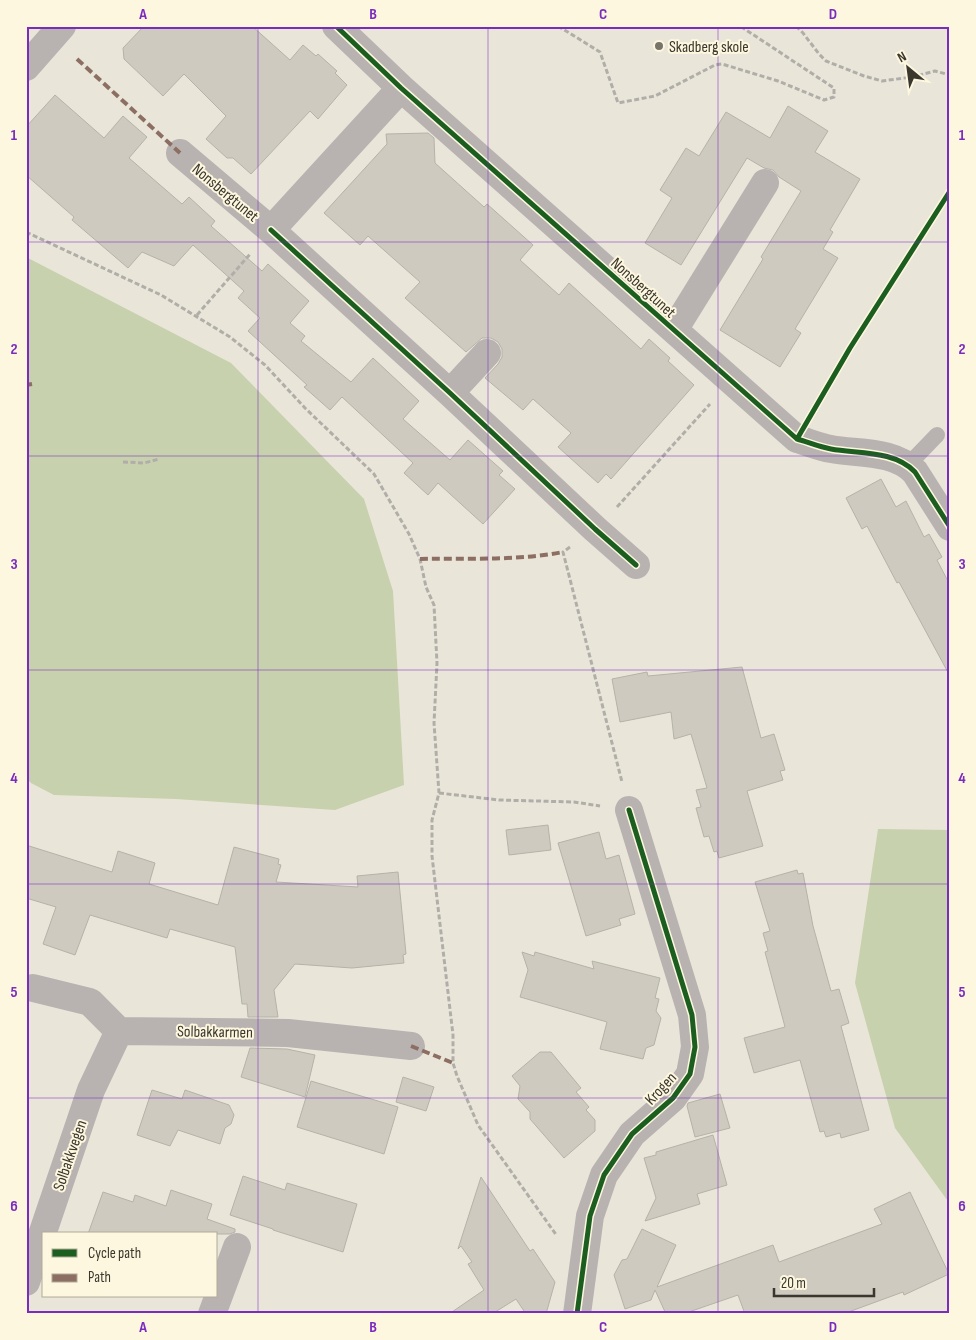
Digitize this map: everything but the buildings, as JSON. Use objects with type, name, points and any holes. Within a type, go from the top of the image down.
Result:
[{"type":"street","points":[[26,66],[62,26]]},
{"type":"street","name":"Nonsbergtunet","points":[[336,26],[401,88],[797,439],[830,449],[890,457],[908,465]]},
{"type":"street","name":"Nonsbergtunet","points":[[271,230],[401,88]]},
{"type":"street","name":"Nonsbergtunet","points":[[180,153],[271,230],[450,393],[595,529],[636,564]]},
{"type":"street","name":"Nonsbergtunet","points":[[674,330],[765,183]]},
{"type":"street","points":[[450,393],[487,353]]},
{"type":"street","points":[[908,465],[915,472],[950,527]]},
{"type":"street","name":"Krogen","points":[[577,1314],[590,1216],[604,1175],[632,1134],[673,1098],[690,1074],[695,1047],[692,1015],[629,810]]},
{"type":"street","points":[[33,988],[90,1002],[119,1031]]},
{"type":"street","name":"Solbakkarmen","points":[[119,1031],[280,1032],[411,1046]]},
{"type":"street","name":"Solbakkvegen","points":[[43,1232],[91,1090],[119,1031]]},
{"type":"street","name":"Solbakkvegen","points":[[26,1282],[42,1235]]},
{"type":"street","points":[[212,1314],[238,1247]]},
{"type":"lane","points":[[908,465],[937,435]]},
{"type":"path","points":[[558,26],[600,52],[618,103],[655,96],[715,65],[722,64],[778,81],[824,100],[834,96],[834,88],[740,26]]},
{"type":"path","points":[[796,26],[826,61],[864,76],[882,81],[912,77],[935,71],[950,75]]},
{"type":"path","points":[[196,316],[271,230]]},
{"type":"path","points":[[26,232],[161,295],[230,336],[265,365],[305,408],[374,474],[409,534],[420,559],[426,587],[434,605],[437,663],[434,723],[439,792],[432,820],[432,856],[453,1035],[453,1062],[478,1125],[551,1229],[583,1268]]},
{"type":"path","points":[[439,792],[499,800],[574,802],[629,810],[563,552],[595,529],[618,507],[730,381]]},
{"type":"path","points":[[123,462],[144,463],[159,459]]},
{"type":"green space","points":[[26,257],[231,363],[364,499],[393,591],[404,785],[335,810],[176,799],[54,795],[31,783],[26,778]]},
{"type":"green space","points":[[878,829],[950,830],[950,1204],[895,1128],[855,983]]},
{"type":"marked path","points":[[77,59],[180,153]]},
{"type":"marked path","points":[[26,385],[32,384]]},
{"type":"marked path","points":[[420,559],[509,558],[563,552]]},
{"type":"marked path","points":[[411,1046],[453,1063]]},
{"type":"cycle path","points":[[336,26],[401,88],[797,439],[831,449],[886,456],[906,465],[915,472],[950,527]]},
{"type":"cycle path","points":[[797,439],[850,348],[950,191]]},
{"type":"cycle path","points":[[271,230],[636,565]]},
{"type":"cycle path","points":[[577,1314],[590,1216],[604,1175],[632,1134],[673,1098],[690,1074],[695,1047],[692,1015],[629,810]]},
{"type":"place","name":"Skadberg skole","points":[[659,46]]}]
